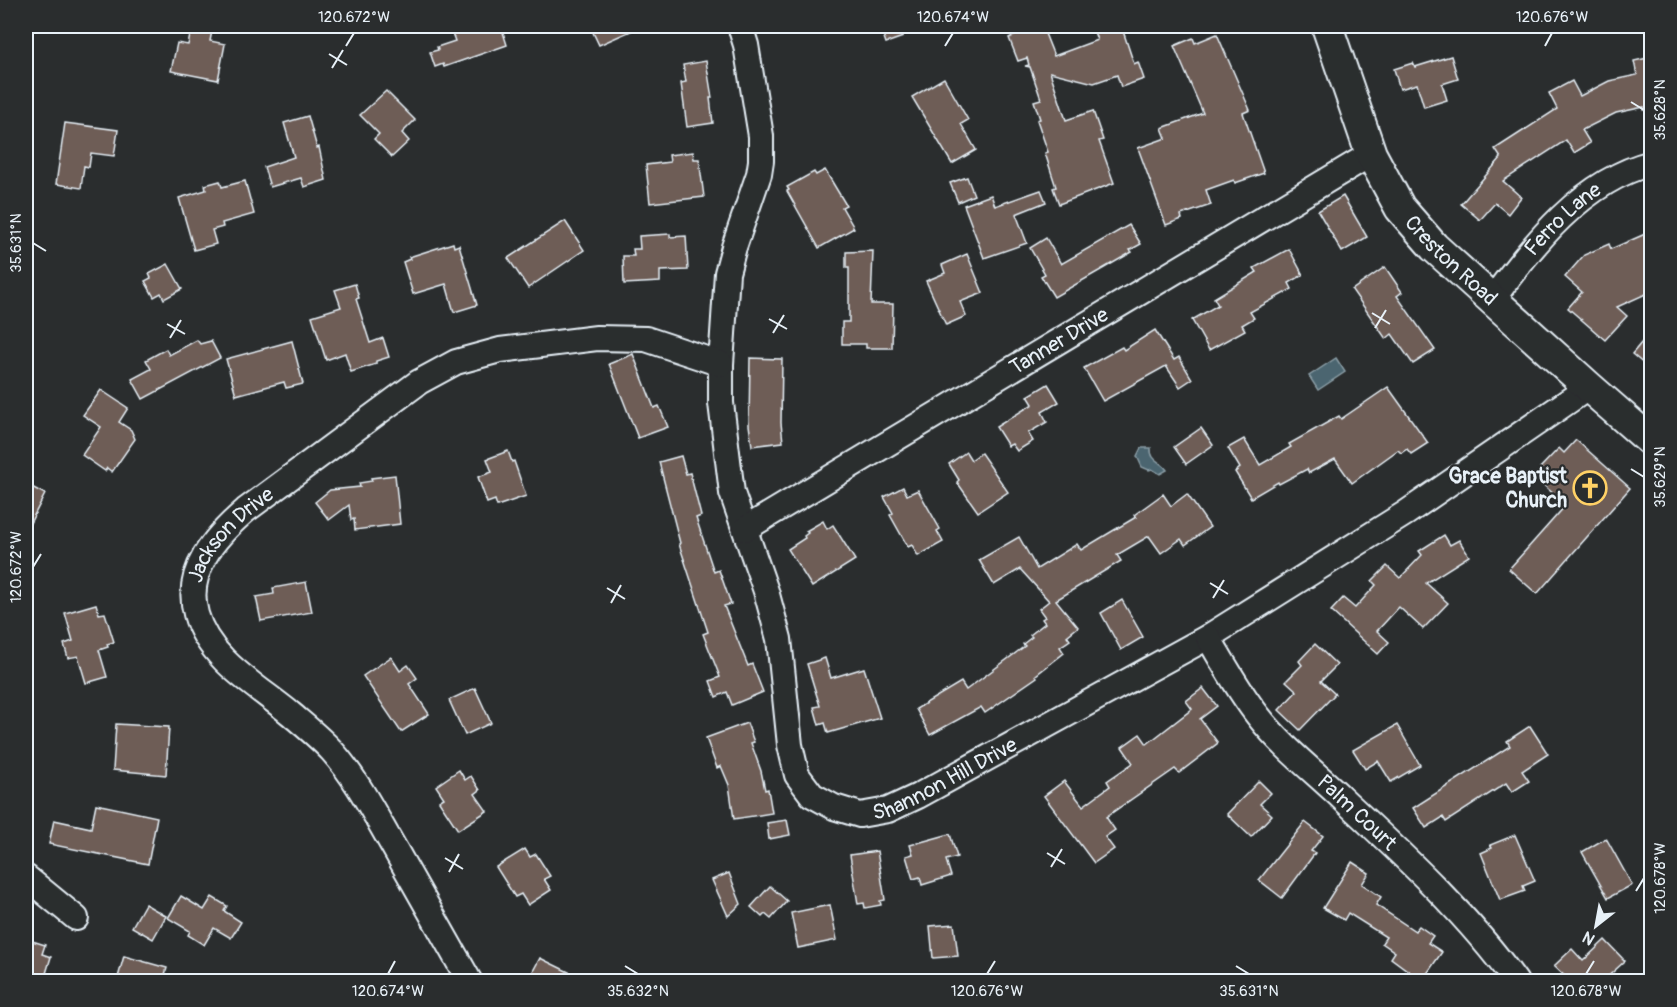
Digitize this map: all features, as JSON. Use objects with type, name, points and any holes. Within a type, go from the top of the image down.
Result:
[{"type":"main road","name":"Creston Road","points":[[1327,26],[1371,154],[1400,208],[1434,247],[1652,442]]},
{"type":"street","name":"Shannon Hill Drive","points":[[740,26],[746,45],[760,126],[761,160],[759,174],[727,273],[721,403],[732,493],[766,591],[779,639],[790,745],[797,775],[813,795],[834,807],[860,814],[888,810],[918,796],[1208,637],[1406,513],[1588,387]]},
{"type":"street","name":"Tanner Drive","points":[[746,529],[1371,154]]},
{"type":"street","name":"Ferro Lane","points":[[1492,300],[1521,260],[1563,214],[1609,181],[1641,165],[1652,163]]},
{"type":"street","name":"Jackson Drive","points":[[470,981],[368,802],[332,751],[216,651],[203,633],[196,613],[193,593],[197,571],[205,554],[224,529],[246,510],[404,392],[456,362],[500,350],[597,338],[646,339],[721,364]]},
{"type":"street","name":"Palm Court","points":[[1208,637],[1260,718],[1286,747],[1458,910],[1516,981]]},
{"type":"street","points":[[26,877],[76,918]]},
{"type":"water","points":[[1336,358],[1345,372],[1318,390],[1309,376]]},
{"type":"water","points":[[1141,448],[1151,448],[1152,456],[1167,470],[1160,474],[1142,467],[1137,456]]},
{"type":"building","points":[[192,26],[213,26],[210,41],[225,44],[218,80],[171,71],[177,43],[188,45]]},
{"type":"building","points":[[473,26],[501,26],[507,45],[444,67],[443,64],[435,67],[430,52],[455,41],[452,33]]},
{"type":"building","points":[[590,26],[642,26],[599,45]]},
{"type":"building","points":[[880,26],[899,26],[903,37],[886,43]]},
{"type":"building","points":[[1036,26],[1042,26],[1054,56],[1097,40],[1092,26],[1117,26],[1119,32],[1123,31],[1134,64],[1138,62],[1144,79],[1121,87],[1117,75],[1094,83],[1050,72],[1066,120],[1093,111],[1103,140],[1099,141],[1114,183],[1059,204],[1045,153],[1048,152],[1037,120],[1040,119],[1034,101],[1041,99],[1030,67],[1025,66],[1029,65],[1027,58],[1018,61],[1009,38]]},
{"type":"building","points":[[1217,34],[1250,110],[1243,113],[1264,173],[1206,190],[1211,205],[1181,215],[1182,219],[1166,225],[1138,148],[1166,138],[1162,128],[1203,113],[1174,46],[1193,38],[1195,43]]},
{"type":"building","points":[[1451,56],[1458,79],[1442,84],[1447,100],[1424,107],[1417,84],[1400,89],[1394,69],[1413,63],[1415,67]]},
{"type":"building","points":[[1652,57],[1652,110],[1644,110],[1644,107],[1616,113],[1582,130],[1590,143],[1574,153],[1566,140],[1503,181],[1521,197],[1508,214],[1495,203],[1480,220],[1461,204],[1501,158],[1495,149],[1557,109],[1549,93],[1572,81],[1580,96],[1609,81],[1637,75],[1634,61]]},
{"type":"building","points":[[706,61],[712,98],[710,98],[713,123],[687,127],[681,83],[686,82],[683,65]]},
{"type":"building","points":[[944,78],[968,120],[961,124],[976,150],[952,164],[912,97]]},
{"type":"building","points":[[386,91],[415,120],[402,133],[409,141],[392,157],[374,139],[379,134],[360,115]]},
{"type":"building","points":[[308,116],[317,148],[319,147],[326,180],[304,187],[301,178],[270,187],[264,167],[294,157],[284,123]]},
{"type":"building","points":[[65,123],[118,130],[114,156],[91,153],[89,167],[84,166],[81,188],[56,184]]},
{"type":"building","points":[[693,152],[694,159],[699,159],[704,197],[650,203],[646,165],[670,162],[669,155]]},
{"type":"building","points":[[825,170],[846,205],[842,207],[854,228],[819,248],[787,191],[789,190],[787,187],[814,172],[816,175]]},
{"type":"building","points":[[967,177],[974,195],[958,202],[950,183]]},
{"type":"building","points":[[220,181],[222,187],[245,181],[254,214],[222,223],[223,227],[212,230],[216,244],[194,250],[179,198],[206,190],[205,185]]},
{"type":"building","points":[[1041,190],[1046,202],[1016,214],[1027,243],[984,258],[964,205],[991,195],[995,206]]},
{"type":"building","points":[[1343,196],[1367,237],[1342,252],[1318,211]]},
{"type":"building","points":[[565,221],[584,250],[528,288],[508,258]]},
{"type":"building","points":[[1129,225],[1141,244],[1130,250],[1132,252],[1054,297],[1041,276],[1045,274],[1030,248],[1046,238],[1061,264]]},
{"type":"building","points":[[1652,231],[1652,287],[1646,294],[1617,307],[1627,316],[1605,340],[1568,308],[1582,292],[1565,277],[1584,255],[1609,244],[1611,249]]},
{"type":"building","points":[[670,234],[670,237],[686,236],[688,270],[660,271],[660,282],[624,284],[623,256],[634,256],[633,249],[640,249],[639,236]]},
{"type":"building","points":[[453,243],[454,247],[459,245],[477,305],[454,312],[446,284],[413,294],[403,262],[410,259],[409,257]]},
{"type":"building","points":[[1289,249],[1303,275],[1289,283],[1292,289],[1250,312],[1254,318],[1242,325],[1245,330],[1209,350],[1192,320],[1218,305],[1214,298],[1257,272],[1254,268]]},
{"type":"building","points":[[873,251],[871,304],[893,304],[892,348],[866,348],[866,344],[842,344],[842,322],[849,322],[849,268],[846,268],[846,252]]},
{"type":"building","points":[[967,254],[983,293],[960,302],[966,316],[946,325],[926,281],[945,273],[942,265]]},
{"type":"building","points":[[168,264],[182,289],[164,299],[161,293],[154,297],[145,281],[151,278],[149,274]]},
{"type":"building","points":[[1385,267],[1402,292],[1397,296],[1435,350],[1413,364],[1392,334],[1386,339],[1352,290]]},
{"type":"building","points":[[355,284],[359,298],[356,299],[370,343],[383,338],[389,357],[351,372],[345,353],[326,360],[312,316],[341,307],[335,290]]},
{"type":"building","points":[[1155,330],[1174,360],[1179,357],[1192,379],[1180,387],[1166,366],[1103,401],[1084,368],[1122,347],[1124,350]]},
{"type":"building","points":[[1652,330],[1652,357],[1645,365],[1632,354]]},
{"type":"building","points":[[197,340],[200,344],[211,341],[220,358],[143,399],[132,379],[151,369],[146,360],[166,349],[169,355]]},
{"type":"building","points":[[292,341],[303,384],[286,388],[284,382],[236,395],[226,359]]},
{"type":"building","points":[[633,354],[654,408],[659,406],[668,427],[638,438],[609,364]]},
{"type":"building","points":[[750,358],[782,359],[783,442],[752,446],[749,425]]},
{"type":"building","points":[[1048,384],[1059,402],[1042,412],[1047,422],[1028,433],[1033,441],[1017,451],[1012,444],[1008,446],[996,427],[1033,404],[1028,396]]},
{"type":"building","points":[[1388,387],[1428,443],[1411,454],[1407,449],[1401,453],[1398,450],[1352,483],[1335,459],[1309,473],[1307,469],[1279,484],[1278,482],[1251,498],[1235,472],[1240,468],[1228,448],[1244,439],[1260,465],[1291,447],[1289,444],[1339,416],[1341,419]]},
{"type":"building","points":[[101,390],[128,408],[119,422],[131,430],[135,439],[112,472],[107,468],[105,471],[82,455],[101,427],[83,415]]},
{"type":"building","points":[[1201,428],[1213,445],[1186,464],[1174,447]]},
{"type":"building","points":[[1576,440],[1630,488],[1537,594],[1509,569],[1566,505],[1539,481],[1546,473],[1540,468],[1559,448],[1564,453]]},
{"type":"building","points":[[508,451],[512,462],[514,461],[526,496],[497,506],[495,500],[487,503],[478,477],[492,472],[487,459]]},
{"type":"building","points":[[966,452],[971,460],[981,453],[1008,492],[978,512],[957,482],[959,480],[949,464]]},
{"type":"building","points":[[681,456],[686,474],[690,473],[701,516],[696,518],[714,572],[719,570],[731,604],[724,606],[748,666],[752,664],[763,692],[732,705],[727,692],[716,697],[710,681],[720,677],[703,634],[708,632],[679,544],[659,462]]},
{"type":"building","points":[[395,475],[400,524],[355,530],[349,505],[329,520],[315,502],[330,490],[360,487],[359,483],[372,481],[371,478]]},
{"type":"building","points":[[26,484],[45,494],[26,531]]},
{"type":"building","points":[[903,487],[907,495],[918,490],[940,529],[937,531],[943,542],[918,556],[912,545],[908,547],[890,515],[893,513],[884,497]]},
{"type":"building","points":[[1163,494],[1171,506],[1187,494],[1210,527],[1185,545],[1181,539],[1161,553],[1149,536],[1117,555],[1121,561],[1056,600],[1078,627],[1067,636],[1070,640],[1060,647],[1064,653],[1036,675],[1037,677],[985,713],[981,707],[930,735],[916,709],[961,682],[966,690],[1025,646],[1023,644],[1032,637],[1030,635],[1045,623],[1042,619],[1045,617],[1039,609],[1049,601],[1020,569],[994,585],[979,560],[1019,537],[1037,569],[1077,544],[1081,550],[1136,517],[1134,515]]},
{"type":"building","points":[[823,521],[827,529],[833,525],[855,560],[812,587],[788,549],[805,538],[804,536],[808,533],[806,531]]},
{"type":"building","points":[[1444,535],[1450,545],[1459,540],[1469,556],[1426,583],[1448,603],[1423,629],[1399,607],[1377,631],[1389,642],[1378,654],[1331,611],[1343,598],[1355,608],[1376,585],[1372,581],[1387,566],[1400,578],[1422,555],[1419,551]]},
{"type":"building","points":[[306,582],[312,612],[261,621],[256,597],[274,594],[273,588]]},
{"type":"building","points":[[1122,600],[1143,637],[1121,650],[1101,613]]},
{"type":"building","points":[[96,604],[99,614],[105,613],[114,642],[99,650],[107,677],[86,683],[78,656],[68,658],[64,644],[73,641],[65,613]]},
{"type":"building","points":[[1315,644],[1337,665],[1321,681],[1335,694],[1300,730],[1279,710],[1297,691],[1286,681],[1302,665],[1299,661]]},
{"type":"building","points":[[391,657],[400,671],[408,665],[417,678],[409,684],[429,714],[401,732],[363,676]]},
{"type":"building","points":[[825,658],[831,678],[864,668],[880,718],[828,733],[825,723],[819,725],[814,707],[820,706],[807,664]]},
{"type":"building","points":[[475,688],[491,723],[465,735],[449,700]]},
{"type":"building","points":[[1203,688],[1217,706],[1200,719],[1218,743],[1179,773],[1175,769],[1106,817],[1115,830],[1105,837],[1114,849],[1094,863],[1044,796],[1064,781],[1083,806],[1110,786],[1107,781],[1133,763],[1122,747],[1140,734],[1147,744],[1192,709],[1186,701]]},
{"type":"building","points":[[747,723],[754,742],[751,743],[765,790],[768,789],[772,813],[734,819],[729,785],[721,766],[717,768],[706,738]]},
{"type":"building","points":[[116,724],[169,727],[166,775],[113,770]]},
{"type":"building","points":[[1397,725],[1420,765],[1391,782],[1378,761],[1365,769],[1353,750]]},
{"type":"building","points":[[1530,726],[1548,754],[1522,771],[1529,781],[1512,792],[1506,783],[1446,822],[1443,817],[1426,828],[1413,808],[1510,746],[1507,741]]},
{"type":"building","points":[[459,770],[465,780],[471,776],[480,790],[475,794],[487,811],[458,830],[439,801],[444,798],[436,786]]},
{"type":"building","points":[[1259,781],[1271,793],[1260,804],[1272,815],[1251,837],[1227,814]]},
{"type":"building","points":[[96,804],[157,817],[148,864],[49,844],[54,820],[91,828]]},
{"type":"building","points":[[787,820],[790,835],[769,839],[767,823]]},
{"type":"building","points":[[1305,822],[1323,836],[1311,851],[1315,853],[1282,898],[1259,880]]},
{"type":"building","points":[[950,834],[957,857],[946,860],[951,876],[922,885],[920,877],[913,879],[906,856],[913,854],[910,845]]},
{"type":"building","points":[[1515,835],[1535,881],[1523,886],[1525,891],[1500,900],[1481,853],[1492,848],[1490,845]]},
{"type":"building","points":[[1606,838],[1632,885],[1608,898],[1582,852]]},
{"type":"building","points":[[525,849],[530,857],[536,854],[550,876],[544,879],[551,890],[528,905],[521,894],[515,897],[496,867]]},
{"type":"building","points":[[877,851],[885,900],[880,901],[881,905],[865,908],[864,903],[858,904],[850,855]]},
{"type":"building","points":[[1352,862],[1369,873],[1362,884],[1381,897],[1376,905],[1415,931],[1419,926],[1433,936],[1428,943],[1442,952],[1422,981],[1391,958],[1395,952],[1382,943],[1386,937],[1348,913],[1344,920],[1323,908]]},
{"type":"building","points":[[729,873],[741,904],[728,916],[712,880]]},
{"type":"building","points":[[770,886],[787,901],[771,919],[765,914],[762,917],[751,907]]},
{"type":"building","points":[[181,896],[204,910],[212,897],[227,906],[224,911],[241,922],[231,938],[214,928],[204,945],[188,935],[190,931],[168,918]]},
{"type":"building","points":[[145,904],[166,916],[153,939],[132,927]]},
{"type":"building","points":[[830,905],[837,940],[798,948],[791,913]]},
{"type":"building","points":[[954,924],[958,956],[933,958],[930,926]]},
{"type":"building","points":[[26,939],[45,945],[42,954],[51,957],[44,980],[26,975]]},
{"type":"building","points":[[1605,940],[1625,961],[1603,981],[1570,981],[1554,966],[1572,949],[1583,961]]},
{"type":"building","points":[[124,956],[167,968],[163,981],[117,981]]},
{"type":"building","points":[[540,958],[587,981],[549,981],[532,973]]},
{"type":"place","name":"Grace Baptist Church","points":[[1590,488]]}]
